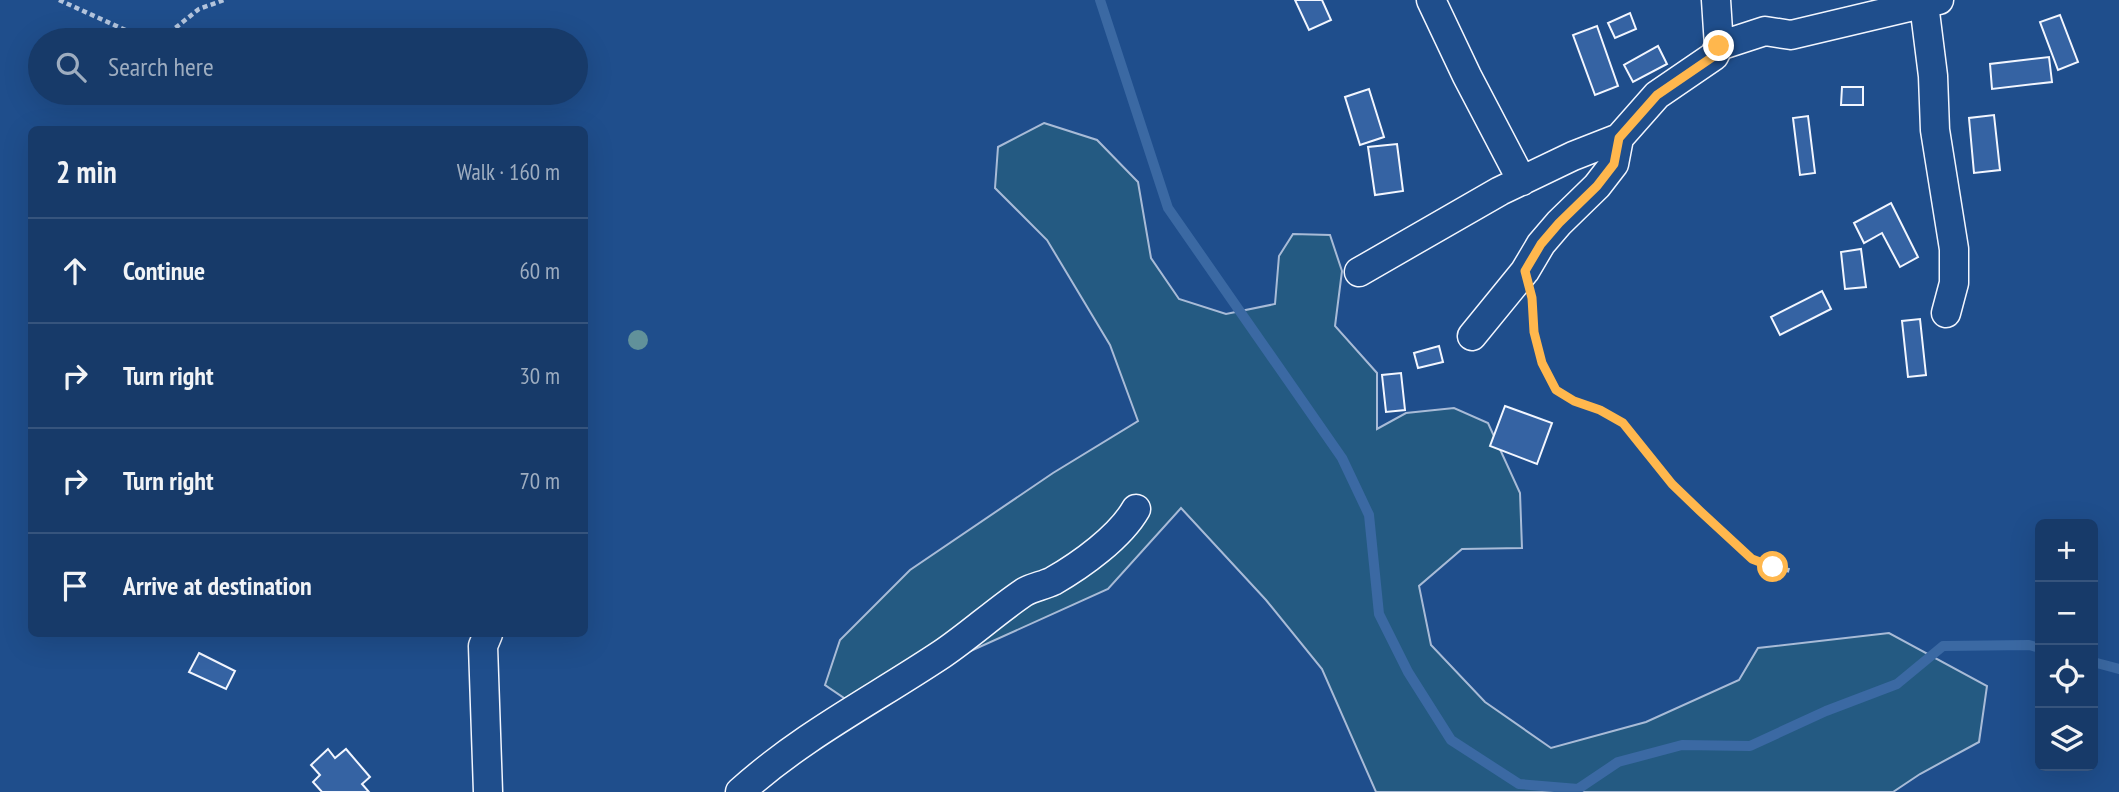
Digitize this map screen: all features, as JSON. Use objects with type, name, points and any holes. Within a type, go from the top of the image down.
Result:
[{"type":"street","points":[[1431,0],[1522,181]]},
{"type":"street","points":[[1359,272],[1500,191],[1573,156],[1619,138],[1657,95],[1714,56],[1719,46],[1716,0]]},
{"type":"street","points":[[1719,46],[1765,31],[1791,35],[1931,2],[1935,130],[1954,249],[1954,283],[1947,313]]},
{"type":"street","points":[[1472,336],[1525,271],[1541,244],[1597,186],[1614,164],[1619,138]]},
{"type":"street","points":[[740,792],[764,771],[839,717],[977,630],[1025,591],[1050,582],[1086,560],[1126,526],[1136,509]]},
{"type":"street","points":[[487,637],[483,646],[488,792]]},
{"type":"path","points":[[59,0],[121,28]]},
{"type":"path","points":[[175,28],[199,9],[224,0]]},
{"type":"path","points":[[1525,271],[1532,298],[1534,332],[1542,363],[1556,390],[1623,423],[1672,484],[1752,559],[1791,570]]},
{"type":"shaded area","points":[[1044,123],[1097,140],[1138,182],[1151,258],[1179,299],[1226,314],[1275,304],[1279,256],[1293,234],[1330,235],[1342,271],[1335,326],[1377,373],[1377,429],[1406,413],[1454,408],[1488,423],[1520,493],[1522,548],[1462,549],[1419,586],[1431,645],[1485,702],[1551,748],[1646,722],[1739,680],[1758,648],[1889,633],[1987,686],[1979,742],[1893,792],[1376,792],[1322,669],[1266,600],[1181,508],[1108,589],[853,704],[825,685],[840,640],[910,570],[1053,473],[1138,421],[1110,345],[1047,240],[995,188],[998,147]]},
{"type":"building","points":[[1295,0],[1322,0],[1331,20],[1309,30]]},
{"type":"building","points":[[1630,13],[1636,29],[1615,38],[1608,23]]},
{"type":"building","points":[[2060,15],[2078,62],[2058,70],[2040,22]]},
{"type":"building","points":[[1597,26],[1618,86],[1595,95],[1573,35]]},
{"type":"building","points":[[1658,46],[1667,64],[1633,82],[1624,65]]},
{"type":"building","points":[[2049,57],[2052,82],[1992,89],[1990,64]]},
{"type":"building","points":[[1842,87],[1863,87],[1863,105],[1841,105]]},
{"type":"building","points":[[1369,89],[1384,137],[1360,145],[1345,97]]},
{"type":"building","points":[[1994,115],[2000,170],[1974,173],[1969,118]]},
{"type":"building","points":[[1808,116],[1815,173],[1800,175],[1793,118]]},
{"type":"building","points":[[1397,144],[1403,191],[1375,195],[1368,147]]},
{"type":"building","points":[[1891,203],[1918,257],[1900,267],[1882,233],[1864,243],[1854,223]]},
{"type":"building","points":[[1861,249],[1866,287],[1845,289],[1841,252]]},
{"type":"building","points":[[1822,291],[1831,309],[1780,335],[1771,317]]},
{"type":"building","points":[[1920,319],[1926,375],[1908,377],[1902,321]]},
{"type":"building","points":[[1439,346],[1443,362],[1418,368],[1414,353]]},
{"type":"building","points":[[1401,373],[1405,410],[1386,412],[1382,375]]},
{"type":"building","points":[[1505,406],[1552,423],[1537,464],[1490,446]]},
{"type":"building","points":[[199,653],[235,671],[226,689],[189,672]]},
{"type":"building","points":[[328,749],[335,758],[346,749],[370,777],[362,784],[369,792],[322,792],[313,782],[320,775],[311,765]]},
{"type":"waterway","points":[[1100,0],[1168,208],[1342,458],[1369,515],[1379,614],[1408,672],[1451,740],[1519,784],[1578,789],[1618,762],[1682,745],[1750,746],[1826,711],[1897,684],[1943,646],[2035,647]]},
{"type":"waterway","points":[[2098,663],[2119,669]]},
{"type":"route","points":[[1719,46],[1714,56],[1657,95],[1619,138],[1614,164],[1597,186],[1541,244],[1525,271],[1532,298],[1534,332],[1542,363],[1556,390],[1623,423],[1672,484],[1700,511],[1752,559],[1773,567]]}]
